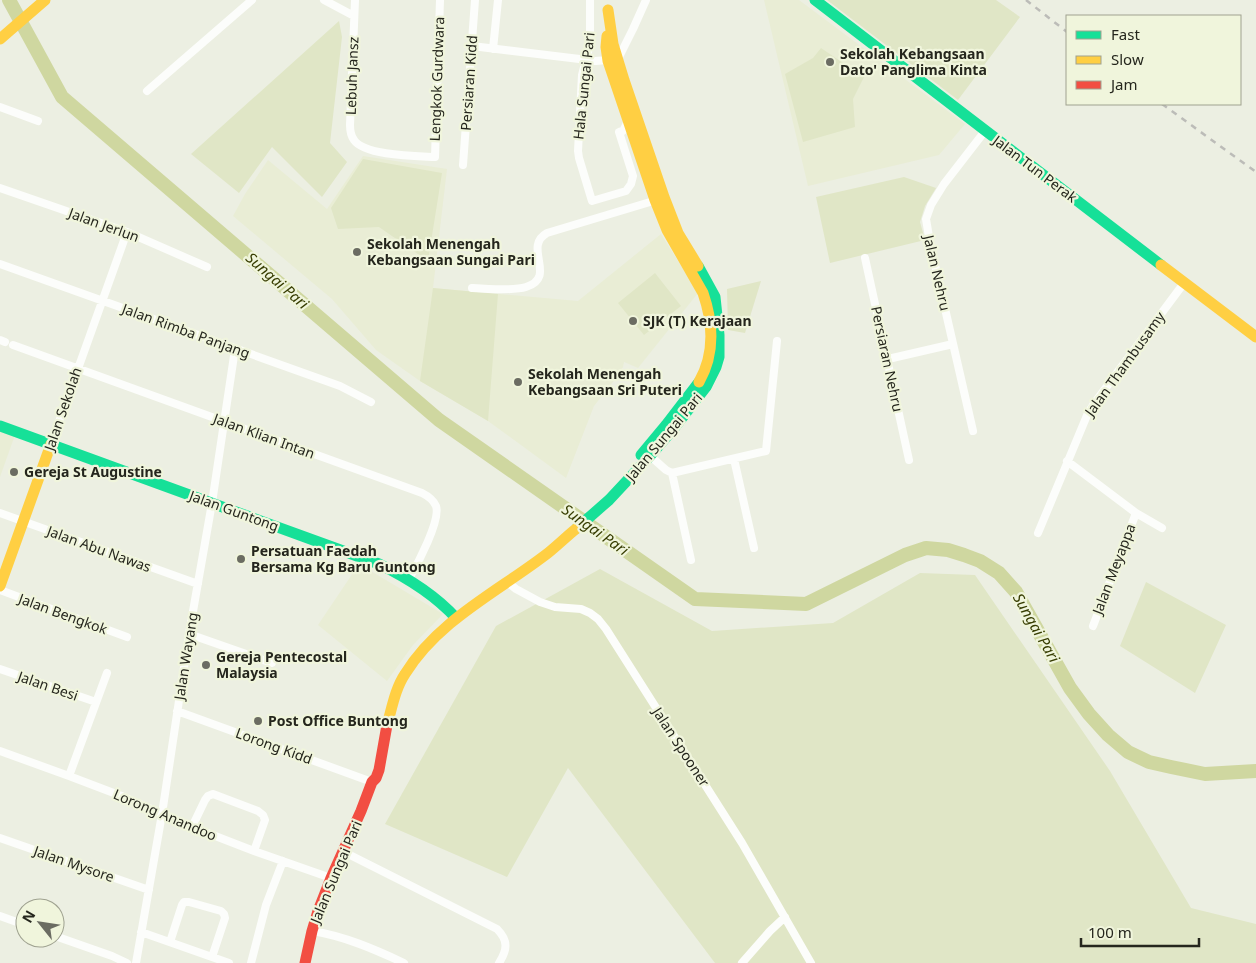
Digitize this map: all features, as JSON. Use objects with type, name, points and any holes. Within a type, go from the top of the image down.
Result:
[{"type":"main road","points":[[0,39],[45,0]]},
{"type":"main road","name":"Jalan Tun Perak","points":[[815,0],[1256,337]]},
{"type":"main road","name":"Jalan Sungai Pari","points":[[454,615],[507,582],[606,498],[648,453],[704,373],[709,355],[710,327],[707,302],[675,227],[646,173],[628,121],[613,60],[608,5]]},
{"type":"main road","name":"Jalan Sungai Pari","points":[[613,60],[636,118],[660,199]]},
{"type":"main road","name":"Jalan Guntong","points":[[0,426],[379,564],[409,579],[432,594],[454,615]]},
{"type":"main road","name":"Jalan Sekolah","points":[[0,586],[51,444]]},
{"type":"main road","name":"Jalan Sungai Pari","points":[[305,963],[318,911],[372,782],[379,770],[386,725],[396,692],[404,676],[414,661],[454,615],[546,550]]},
{"type":"street","points":[[147,91],[252,0]]},
{"type":"street","points":[[324,0],[354,16]]},
{"type":"street","name":"Lebuh Jansz","points":[[354,0],[350,130],[354,140],[363,147]]},
{"type":"street","name":"Lengkok Gurdwara","points":[[363,147],[398,155],[435,157],[440,0]]},
{"type":"street","name":"Persiaran Kidd","points":[[463,166],[475,0]]},
{"type":"street","points":[[493,49],[498,0]]},
{"type":"street","name":"Hala Sungai Pari","points":[[590,0],[590,44],[582,75],[579,158],[592,201],[626,191],[632,184],[633,176]]},
{"type":"street","points":[[472,46],[586,60],[613,60],[633,29],[646,0]]},
{"type":"street","points":[[0,108],[38,121]]},
{"type":"street","points":[[628,121],[623,131],[619,132],[633,176],[646,173]]},
{"type":"street","name":"Jalan Nehru","points":[[973,431],[926,219],[931,205],[940,190],[985,131]]},
{"type":"street","name":"Jalan Jerlun","points":[[0,188],[127,232],[207,267]]},
{"type":"street","points":[[472,288],[514,288],[526,287],[535,283],[540,276],[541,269],[537,243],[547,232],[660,199]]},
{"type":"street","name":"Jalan Sekolah","points":[[51,444],[127,232]]},
{"type":"street","name":"Persiaran Nehru","points":[[865,258],[909,460]]},
{"type":"street","name":"Jalan Rimba Panjang","points":[[0,264],[340,386],[371,402]]},
{"type":"street","name":"Jalan Thambusamy","points":[[1038,533],[1092,405],[1184,283]]},
{"type":"street","points":[[672,474],[766,451],[777,341]]},
{"type":"street","points":[[888,359],[953,344]]},
{"type":"street","name":"Jalan Klian Intan","points":[[14,345],[430,497],[435,504],[437,513],[423,552],[409,579]]},
{"type":"street","name":"Jalan Wayang","points":[[136,963],[162,814],[176,711],[212,503],[235,349]]},
{"type":"street","points":[[648,453],[672,474],[691,560]]},
{"type":"street","points":[[734,459],[754,548]]},
{"type":"street","name":"Jalan Meyappa","points":[[1067,461],[1136,513],[1162,528]]},
{"type":"street","name":"Jalan Abu Nawas","points":[[0,513],[198,584]]},
{"type":"street","name":"Jalan Meyappa","points":[[1093,626],[1136,513]]},
{"type":"street","name":"Jalan Spooner","points":[[507,582],[540,602],[555,607],[581,609],[590,613],[606,629],[742,843],[811,963]]},
{"type":"street","name":"Jalan Bengkok","points":[[0,590],[127,637]]},
{"type":"street","points":[[189,634],[272,663]]},
{"type":"street","name":"Jalan Besi","points":[[0,669],[96,702]]},
{"type":"street","name":"Jalan Besi","points":[[69,776],[107,673]]},
{"type":"street","name":"Lorong Kidd","points":[[176,711],[372,782]]},
{"type":"street","name":"Lorong Anandoo","points":[[0,751],[69,776],[254,851],[331,878]]},
{"type":"street","points":[[192,826],[204,800],[213,794],[258,811],[265,820],[254,851]]},
{"type":"street","name":"Jalan Mysore","points":[[0,838],[149,890]]},
{"type":"street","points":[[344,852],[497,929],[502,934],[506,948],[499,963]]},
{"type":"street","points":[[251,963],[266,905],[283,861]]},
{"type":"street","points":[[170,942],[184,902],[221,911],[225,918],[212,957]]},
{"type":"street","points":[[0,916],[15,921]]},
{"type":"street","points":[[742,963],[785,917]]},
{"type":"street","points":[[312,931],[368,946],[404,963]]},
{"type":"street","points":[[141,932],[229,963]]},
{"type":"street","points":[[65,940],[127,963]]},
{"type":"shaded area","name":"Sekolah Kebangsaan Dato' Panglima Kinta","points":[[764,0],[799,0],[965,124],[939,155],[808,186]]},
{"type":"shaded area","points":[[827,0],[996,0],[1020,17],[958,100]]},
{"type":"shaded area","points":[[339,21],[342,37],[330,143],[347,162],[322,197],[272,147],[239,193],[191,154]]},
{"type":"shaded area","points":[[821,48],[864,77],[853,99],[855,127],[803,142],[785,74],[813,58]]},
{"type":"shaded area","points":[[363,156],[447,169],[433,288],[578,301],[661,234],[698,293],[638,368],[624,362],[620,373],[594,406],[566,478],[488,421],[420,381],[376,350],[332,299],[233,216],[268,160],[327,209]]},
{"type":"shaded area","points":[[363,159],[442,173],[428,261],[379,227],[338,229],[331,208]]},
{"type":"shaded area","points":[[904,177],[936,188],[925,206],[920,222],[925,240],[830,263],[816,197]]},
{"type":"shaded area","points":[[655,273],[681,306],[644,335],[618,303]]},
{"type":"shaded area","points":[[761,281],[745,333],[728,330],[727,289]]},
{"type":"shaded area","points":[[433,288],[498,294],[488,421],[420,381]]},
{"type":"shaded area","points":[[0,430],[15,435],[0,477]]},
{"type":"shaded area","points":[[359,564],[443,614],[413,645],[387,681],[318,625]]},
{"type":"shaded area","points":[[600,569],[712,631],[833,623],[920,573],[975,575],[1110,771],[1191,908],[1256,924],[1256,963],[715,963],[568,768],[507,877],[385,824],[496,626]]},
{"type":"shaded area","points":[[1146,582],[1226,625],[1195,693],[1120,646]]},
{"type":"waterway","name":"Sungai Pari","points":[[9,0],[62,97],[439,420],[695,599],[806,604],[905,555],[926,548],[948,550],[980,561],[999,573],[1016,592],[1070,688],[1089,714],[1108,735],[1128,752],[1149,762],[1205,774],[1256,771]]},
{"type":"railway","points":[[1026,0],[1066,31]]},
{"type":"railway","points":[[1163,105],[1256,172]]},
{"type":"traffic: fast","points":[[815,0],[1161,265]]},
{"type":"traffic: fast","points":[[577,528],[609,500],[650,456],[706,387],[716,367],[719,357],[719,335],[715,297],[698,266]]},
{"type":"traffic: fast","points":[[641,455],[699,382]]},
{"type":"traffic: fast","points":[[0,426],[379,564],[420,587],[439,601],[456,618]]},
{"type":"traffic: slow","points":[[0,39],[45,0]]},
{"type":"traffic: slow","points":[[608,10],[613,44],[664,197],[678,233],[698,266]]},
{"type":"traffic: slow","points":[[607,36],[608,61],[655,200],[667,230],[703,293],[709,315],[710,349],[708,360],[699,382]]},
{"type":"traffic: slow","points":[[1161,265],[1256,337]]},
{"type":"traffic: slow","points":[[0,586],[51,444]]},
{"type":"traffic: slow","points":[[387,725],[394,699],[405,674],[434,638],[470,608],[548,553],[577,528]]},
{"type":"traffic: jam","points":[[305,963],[318,911],[372,782],[379,770],[387,725]]},
{"type":"place","name":"Sekolah Kebangsaan Dato' Panglima Kinta","points":[[830,62]]},
{"type":"place","name":"Sekolah Menengah Kebangsaan Sungai Pari","points":[[357,252]]},
{"type":"place","name":"SJK (T) Kerajaan","points":[[633,321]]},
{"type":"place","name":"Sekolah Menengah Kebangsaan Sri Puteri","points":[[518,382]]},
{"type":"place","name":"Gereja St Augustine","points":[[14,472]]},
{"type":"place","name":"Persatuan Faedah Bersama Kg Baru Guntong","points":[[241,559]]},
{"type":"place","name":"Gereja Pentecostal Malaysia","points":[[206,665]]},
{"type":"place","name":"Post Office Buntong","points":[[258,721]]}]
